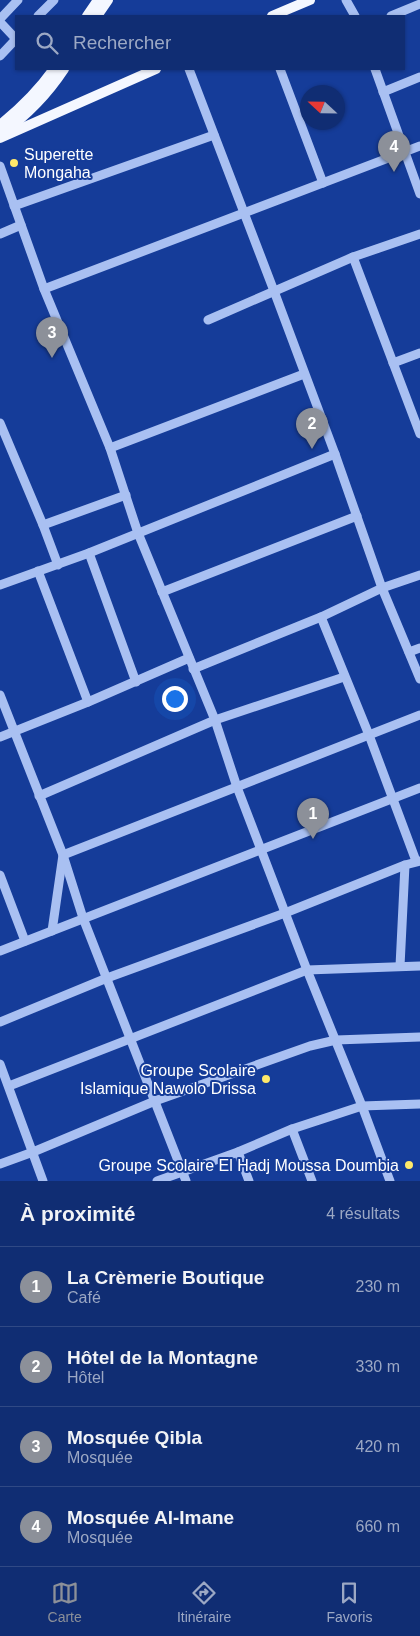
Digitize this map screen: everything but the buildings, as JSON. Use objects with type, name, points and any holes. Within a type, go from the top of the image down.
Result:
[{"type":"main road","points":[[88,15],[98,0]]},
{"type":"main road","points":[[99,15],[108,0]]},
{"type":"main road","points":[[274,15],[297,3],[310,0]]},
{"type":"main road","points":[[0,138],[154,70]]},
{"type":"main road","points":[[0,134],[15,124],[42,98],[56,71]]},
{"type":"main road","points":[[0,125],[56,71]]},
{"type":"main road","points":[[42,98],[41,105],[44,111],[51,116]]},
{"type":"street","points":[[15,38],[0,21],[18,0]]},
{"type":"street","points":[[39,15],[54,0]]},
{"type":"street","points":[[346,0],[354,15]]},
{"type":"street","points":[[393,15],[420,4]]},
{"type":"street","points":[[0,56],[15,40]]},
{"type":"street","points":[[189,70],[335,454],[382,588],[420,679]]},
{"type":"street","points":[[280,70],[323,183]]},
{"type":"street","points":[[375,70],[420,194]]},
{"type":"street","points":[[384,92],[420,77]]},
{"type":"street","points":[[14,206],[214,135]]},
{"type":"street","points":[[44,289],[420,146]]},
{"type":"street","points":[[0,166],[44,289],[110,448],[138,533],[215,720],[236,788],[390,1181]]},
{"type":"street","points":[[0,234],[21,225]]},
{"type":"street","points":[[208,320],[353,257],[420,234]]},
{"type":"street","points":[[353,257],[420,434]]},
{"type":"street","points":[[393,363],[420,353]]},
{"type":"street","points":[[110,448],[304,374]]},
{"type":"street","points":[[0,423],[58,564]]},
{"type":"street","points":[[0,585],[89,553],[335,454]]},
{"type":"street","points":[[43,525],[126,495]]},
{"type":"street","points":[[162,592],[357,516]]},
{"type":"street","points":[[89,553],[136,682]]},
{"type":"street","points":[[38,571],[88,702]]},
{"type":"street","points":[[193,669],[321,617],[382,588],[420,575]]},
{"type":"street","points":[[0,1022],[107,978],[285,913],[418,861],[321,617]]},
{"type":"street","points":[[409,652],[420,648]]},
{"type":"street","points":[[0,737],[136,682],[189,658]]},
{"type":"street","points":[[39,796],[215,720],[344,677]]},
{"type":"street","points":[[0,695],[63,855],[83,918],[186,1181]]},
{"type":"street","points":[[63,855],[420,715]]},
{"type":"street","points":[[0,951],[420,788]]},
{"type":"street","points":[[52,931],[63,855]]},
{"type":"street","points":[[400,966],[405,865]]},
{"type":"street","points":[[1,880],[24,941]]},
{"type":"street","points":[[9,1086],[307,970],[420,966]]},
{"type":"street","points":[[0,1164],[155,1101],[310,1046],[336,1040],[420,1037]]},
{"type":"street","points":[[0,1064],[43,1181]]},
{"type":"street","points":[[157,1181],[292,1130],[362,1106],[420,1104]]},
{"type":"street","points":[[292,1130],[312,1181]]},
{"type":"street","points":[[238,1152],[249,1181]]},
{"type":"place","name":"Superette Mongaha","points":[[14,163]]},
{"type":"place","name":"Mosquée Al-Imane","points":[[394,172]]},
{"type":"place","name":"Mosquée Qibla","points":[[52,358]]},
{"type":"place","name":"Hôtel de la Montagne","points":[[312,449]]},
{"type":"place","name":"La Crèmerie Boutique","points":[[313,839]]},
{"type":"place","name":"Groupe Scolaire Islamique Nawolo Drissa","points":[[266,1079]]},
{"type":"place","name":"Groupe Scolaire El Hadj Moussa Doumbia","points":[[409,1165]]}]
